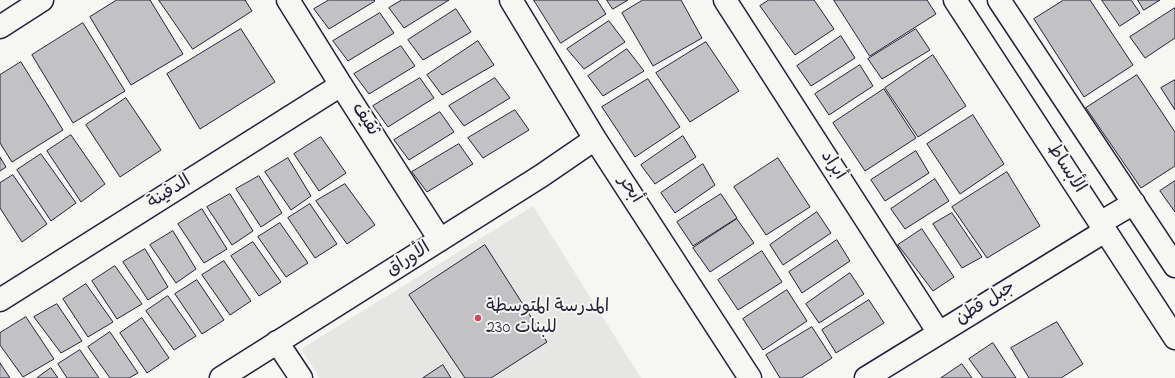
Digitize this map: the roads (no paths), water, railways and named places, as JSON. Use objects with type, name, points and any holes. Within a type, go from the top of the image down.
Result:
[{"type":"street","points":[[0,27],[42,0]]},
{"type":"street","name":"ثقيف","points":[[288,0],[440,240]]},
{"type":"street","name":"أبحر","points":[[511,0],[595,139],[750,378]]},
{"type":"street","name":"أبراد","points":[[725,0],[939,333]]},
{"type":"street","name":"الأبساط","points":[[955,0],[1175,338]]},
{"type":"street","points":[[999,0],[1175,266]]},
{"type":"street","name":"الدفينة","points":[[0,300],[341,85]]},
{"type":"street","name":"الأوراق","points":[[221,378],[541,176],[595,139]]},
{"type":"street","name":"جبل قطن","points":[[866,378],[939,333],[1103,227],[1134,203]]},
{"type":"street","points":[[277,342],[300,378]]},
{"type":"place","name":"المدرسة المتوسطة 230 للبنات","points":[[478,318]]}]
